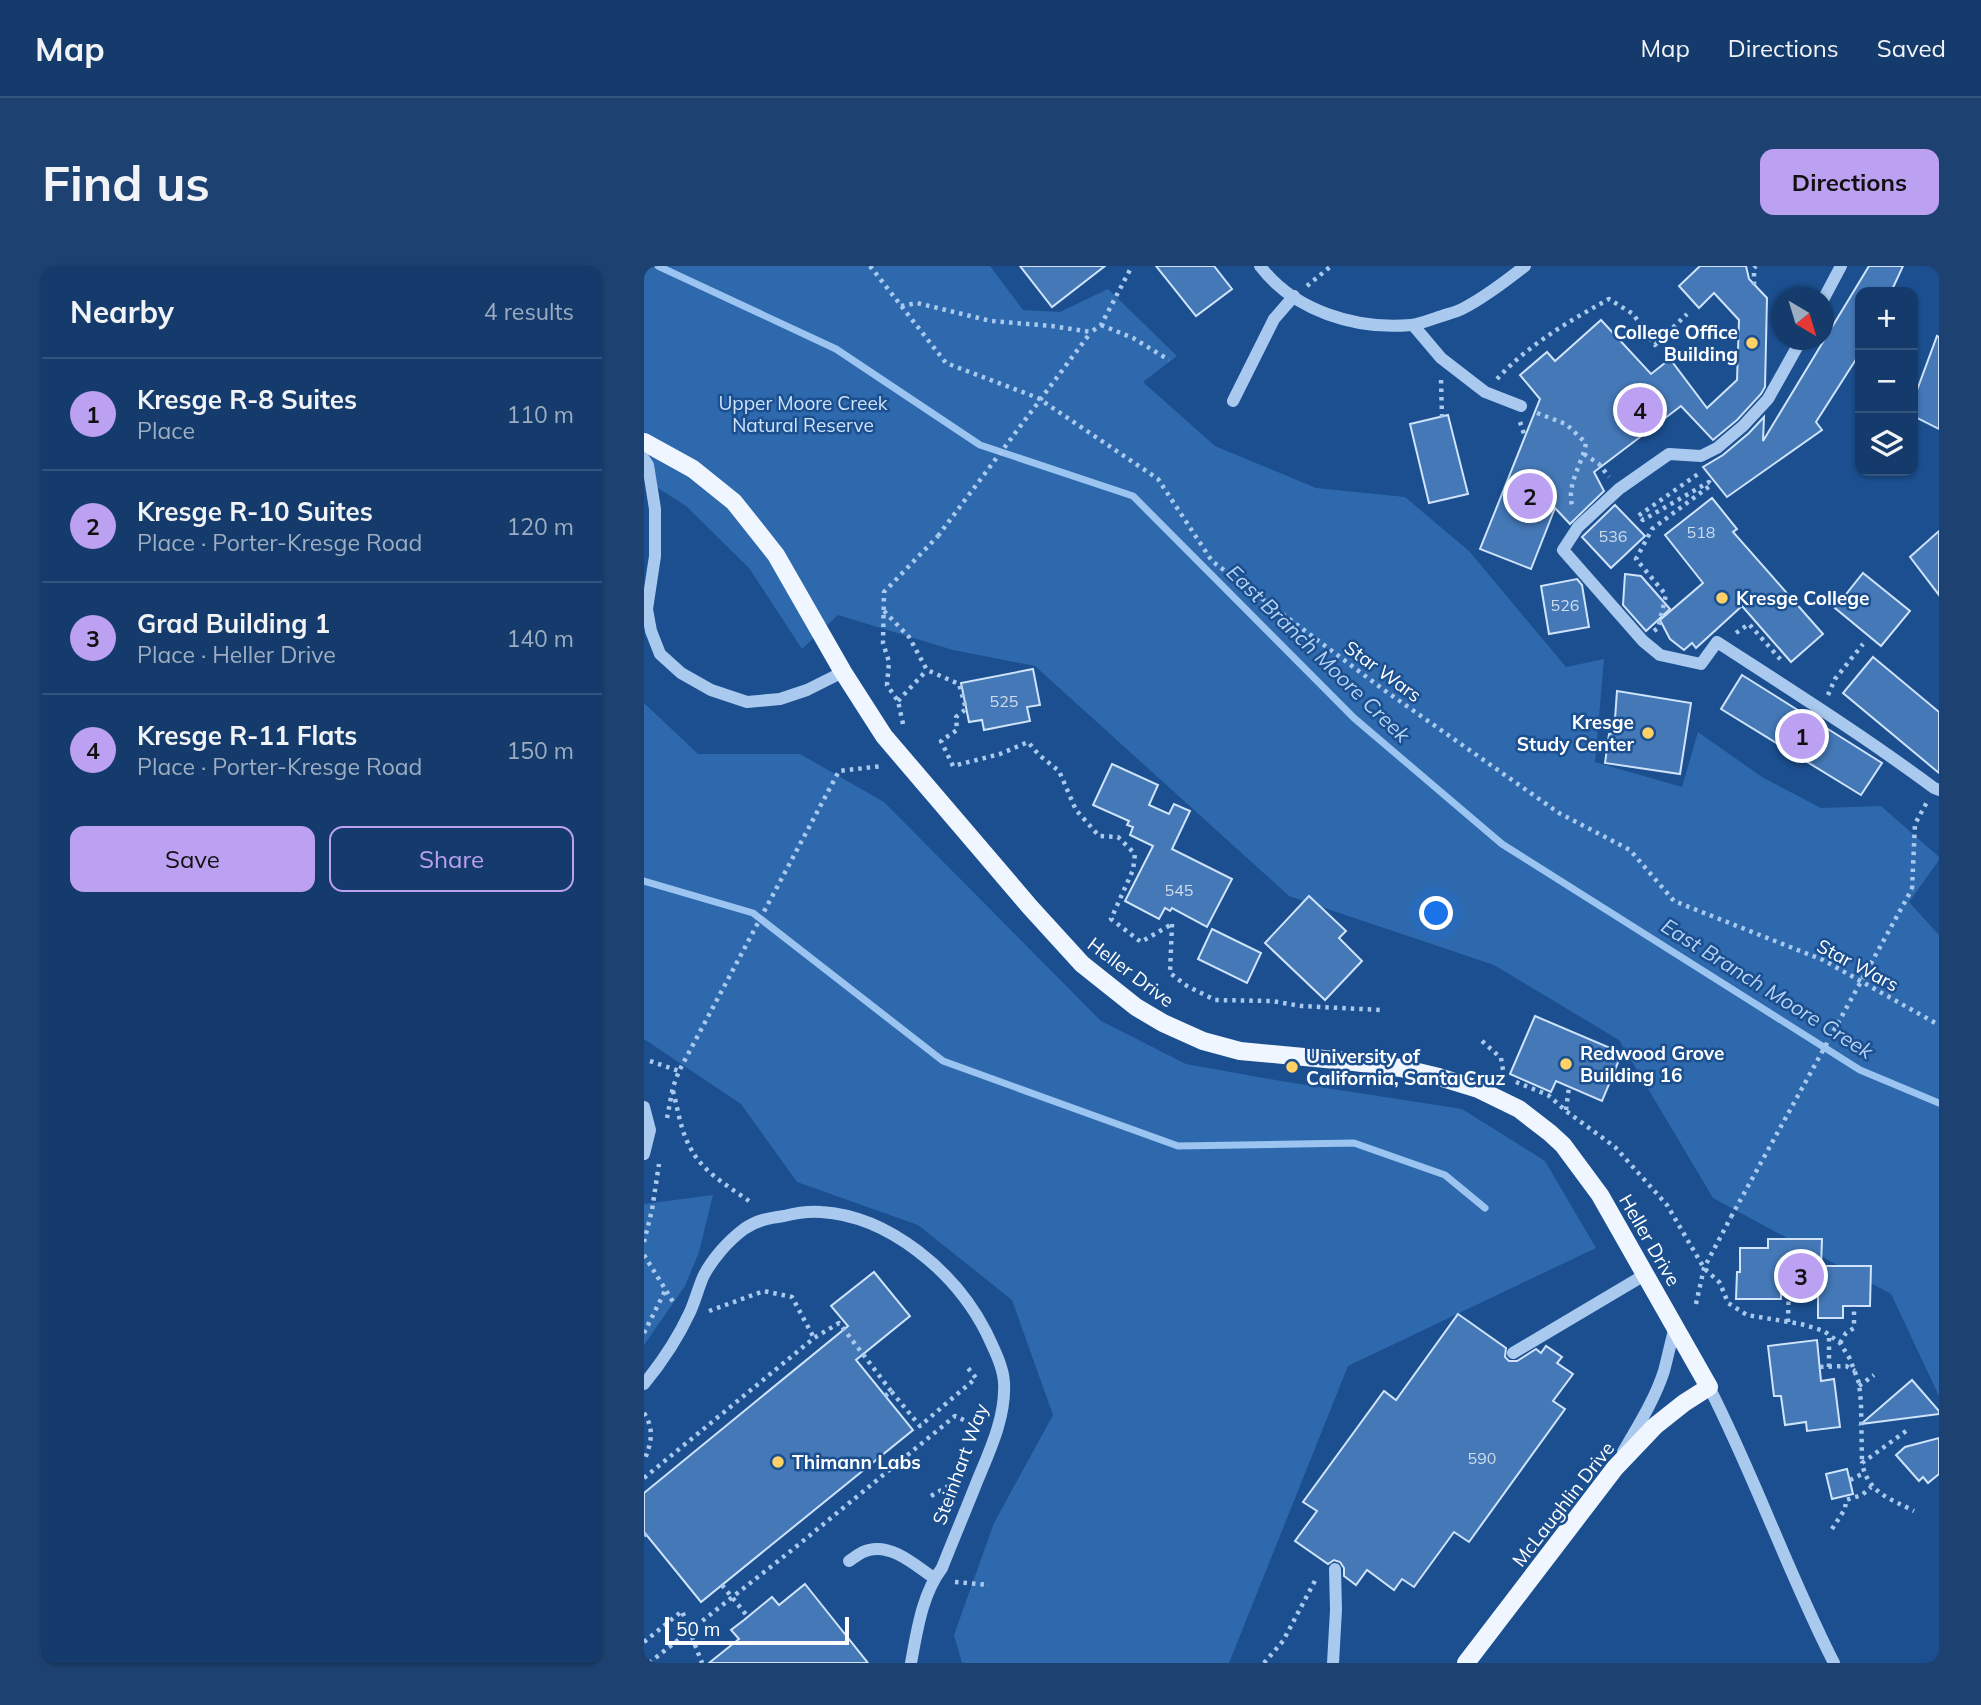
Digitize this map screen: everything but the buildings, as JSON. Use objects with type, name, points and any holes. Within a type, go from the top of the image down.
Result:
[{"type":"main road","name":"Heller Drive","points":[[644,442],[693,469],[734,502],[776,555],[874,723],[1030,907],[1082,964],[1136,1007],[1203,1041],[1240,1051],[1401,1068],[1478,1089],[1519,1110],[1550,1133],[1576,1161],[1600,1195],[1709,1387]]},
{"type":"main road","name":"McLaughlin Drive","points":[[1466,1663],[1615,1468],[1655,1426],[1709,1387]]},
{"type":"street","points":[[1260,266],[1294,296],[1323,314],[1382,326],[1413,325],[1461,310],[1525,266]]},
{"type":"street","points":[[1830,287],[1841,266]]},
{"type":"street","points":[[1233,401],[1274,319],[1294,296]]},
{"type":"street","points":[[1413,325],[1441,358],[1485,392],[1521,406]]},
{"type":"street","points":[[1795,350],[1768,399],[1717,449],[1701,456],[1670,454],[1619,489],[1578,527],[1563,550],[1643,641],[1660,655],[1700,664],[1717,642],[1937,789]]},
{"type":"street","points":[[644,458],[648,465],[655,509],[654,556],[647,609],[651,631],[660,654],[681,673],[711,690],[747,702],[789,696],[843,672]]},
{"type":"street","points":[[644,1107],[650,1130],[644,1154]]},
{"type":"street","name":"Steinhart Way","points":[[647,1374],[674,1343],[690,1312],[704,1275],[721,1250],[759,1221],[795,1213],[821,1212],[854,1217],[886,1231],[911,1247],[937,1268],[960,1293],[991,1342],[1004,1380],[1003,1403],[996,1433],[942,1568],[941,1580],[920,1618],[911,1663]]},
{"type":"street","points":[[1513,1353],[1646,1274]]},
{"type":"street","points":[[1615,1468],[1664,1372],[1675,1327]]},
{"type":"street","name":"Heller Drive","points":[[1709,1387],[1733,1434],[1834,1663]]},
{"type":"street","points":[[849,1561],[869,1550],[887,1550],[941,1580]]},
{"type":"street","points":[[1333,1663],[1335,1570]]},
{"type":"path","name":"Star Wars","points":[[870,266],[946,363],[1038,398],[1158,479],[1212,561],[1384,690],[1559,813],[1630,850],[1674,901],[1823,960],[1939,1026]]},
{"type":"path","points":[[905,736],[898,701],[887,685],[889,662],[883,643],[884,592],[937,536],[1091,332],[1101,325],[1132,266]]},
{"type":"path","points":[[1294,296],[1331,266]]},
{"type":"path","points":[[1754,285],[1756,266]]},
{"type":"path","points":[[1493,384],[1507,368],[1557,329],[1609,299],[1633,314],[1655,345],[1687,314]]},
{"type":"path","points":[[901,306],[918,303],[992,321],[1091,332]]},
{"type":"path","points":[[1101,325],[1133,338],[1170,360]]},
{"type":"path","points":[[1441,358],[1442,417]]},
{"type":"path","points":[[1521,406],[1566,424],[1586,443],[1584,454],[1574,473],[1571,503],[1578,527]]},
{"type":"path","points":[[1584,454],[1599,464],[1619,489]]},
{"type":"path","points":[[1643,641],[1658,628],[1666,595],[1636,559],[1652,529],[1711,485],[1709,482],[1643,520],[1638,516],[1700,473],[1698,469],[1701,456]]},
{"type":"path","points":[[884,611],[909,637],[927,670],[959,684],[966,709],[956,717],[957,730],[941,741],[953,766],[1000,754],[1028,742],[1059,771],[1076,810],[1099,836],[1118,837],[1135,855],[1133,870],[1111,919],[1140,942],[1172,924],[1170,973],[1186,986],[1215,1000],[1272,1001],[1301,1006],[1381,1010]]},
{"type":"path","points":[[1717,642],[1735,635],[1749,624],[1782,661]]},
{"type":"path","points":[[1822,710],[1835,679],[1863,644]]},
{"type":"path","points":[[898,701],[927,670]]},
{"type":"path","points":[[666,1120],[679,1071],[839,771],[886,766]]},
{"type":"path","points":[[1696,1304],[1704,1268],[1912,889],[1915,824],[1937,789]]},
{"type":"path","points":[[1482,1041],[1501,1058],[1504,1076],[1548,1095],[1615,1147],[1668,1205],[1704,1268],[1720,1283],[1728,1303],[1746,1315],[1808,1325],[1829,1334],[1840,1343],[1856,1371],[1859,1387],[1864,1473],[1871,1487],[1914,1511]]},
{"type":"path","points":[[650,1060],[679,1071]]},
{"type":"path","points":[[673,1087],[691,1150],[705,1168],[754,1205]]},
{"type":"path","points":[[1566,1111],[1569,1087]]},
{"type":"path","points":[[644,1242],[660,1157]]},
{"type":"path","points":[[644,1255],[678,1311]]},
{"type":"path","points":[[1788,1322],[1790,1279]]},
{"type":"path","points":[[644,1333],[666,1291]]},
{"type":"path","points":[[701,1314],[764,1291],[783,1295],[792,1297],[814,1338]]},
{"type":"path","points":[[1840,1343],[1846,1333],[1854,1328],[1854,1306]]},
{"type":"path","points":[[644,1478],[814,1338],[839,1323],[920,1426],[976,1378],[968,1368]]},
{"type":"path","points":[[1829,1334],[1829,1367]]},
{"type":"path","points":[[1820,1367],[1846,1366],[1856,1371]]},
{"type":"path","points":[[1859,1387],[1874,1375]]},
{"type":"path","points":[[885,1396],[891,1391]]},
{"type":"path","points":[[644,1413],[652,1436],[644,1461]]},
{"type":"path","points":[[649,1663],[955,1416],[985,1430]]},
{"type":"path","points":[[1862,1462],[1906,1431]]},
{"type":"path","points":[[1850,1480],[1864,1473]]},
{"type":"path","points":[[931,1496],[951,1484]]},
{"type":"path","points":[[1832,1530],[1845,1510],[1846,1500],[1862,1495],[1871,1487]]},
{"type":"path","points":[[1264,1663],[1283,1641],[1318,1575]]},
{"type":"path","points":[[941,1580],[989,1585]]},
{"type":"path","points":[[722,1585],[748,1617]]},
{"type":"path","points":[[645,1639],[682,1611],[702,1663]]},
{"type":"green space","name":"Upper Moore Creek Natural Reserve","points":[[644,266],[990,266],[1023,310],[1060,312],[1108,289],[1177,356],[1143,382],[1215,446],[1316,488],[1405,497],[1469,551],[1566,667],[1604,659],[1595,762],[1682,787],[1698,732],[1762,777],[1821,808],[1881,806],[1939,857],[1909,902],[1939,935],[1939,1396],[1891,1294],[1713,1198],[1619,1040],[1494,965],[1289,896],[1035,666],[953,650],[838,615],[802,649],[749,568],[686,506],[644,479]]},
{"type":"green space","points":[[644,703],[698,754],[800,754],[884,802],[1101,1021],[1186,1064],[1462,1109],[1545,1161],[1596,1248],[1348,1366],[1229,1663],[962,1663],[954,1635],[994,1523],[1053,1415],[1012,1300],[918,1225],[797,1182],[741,1104],[644,1039]]},
{"type":"green space","points":[[713,1195],[699,1252],[685,1286],[644,1345],[644,1204]]},
{"type":"waterway","name":"East Branch Moore Creek","points":[[658,266],[836,349],[980,445],[1133,496],[1354,718],[1502,844],[1860,1070],[1939,1103]]},
{"type":"waterway","name":"East Branch Moore Creek","points":[[644,881],[753,913],[943,1061],[1178,1146],[1354,1143],[1445,1175],[1485,1208]]},
{"type":"place","name":"College Office Building","points":[[1752,343]]},
{"type":"place","name":"Kresge R-11 Flats","points":[[1640,410]]},
{"type":"place","name":"Kresge R-10 Suites","points":[[1530,496]]},
{"type":"place","name":"Kresge College","points":[[1722,598]]},
{"type":"place","name":"Kresge Study Center","points":[[1648,733]]},
{"type":"place","name":"Kresge R-8 Suites","points":[[1802,736]]},
{"type":"place","name":"Redwood Grove Building 16","points":[[1566,1064]]},
{"type":"place","name":"University of California, Santa Cruz","points":[[1292,1067]]},
{"type":"place","name":"Grad Building 1","points":[[1801,1276]]},
{"type":"place","name":"Thimann Labs","points":[[778,1462]]}]
